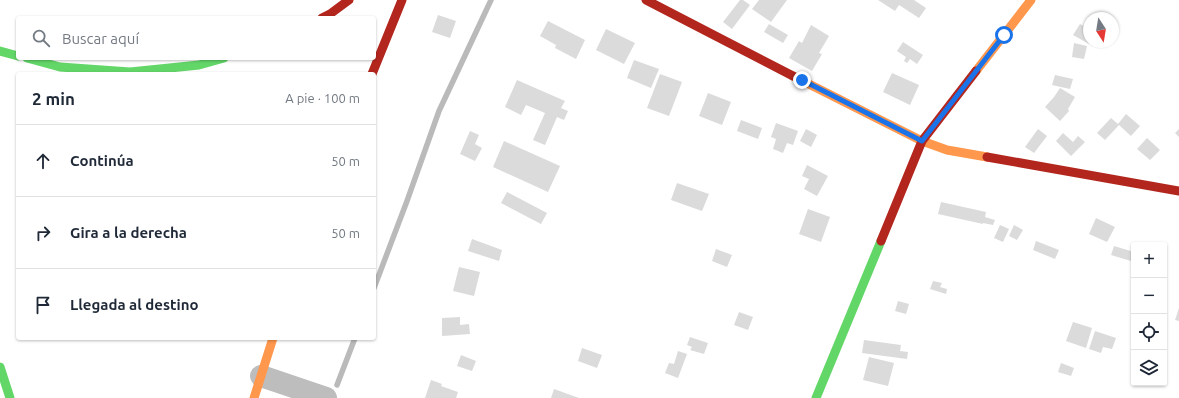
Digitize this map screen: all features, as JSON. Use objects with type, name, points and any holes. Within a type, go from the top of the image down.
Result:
[{"type":"main road","points":[[326,16],[349,0]]},
{"type":"main road","points":[[373,72],[402,0]]},
{"type":"main road","points":[[646,0],[922,141],[947,150],[1179,191]]},
{"type":"main road","points":[[816,398],[922,141],[1031,0]]},
{"type":"main road","points":[[0,51],[16,55]]},
{"type":"main road","points":[[34,60],[60,67],[130,72],[199,65],[217,60]]},
{"type":"main road","points":[[254,398],[272,340]]},
{"type":"main road","points":[[0,367],[10,398]]},
{"type":"street","points":[[261,376],[326,398]]},
{"type":"building","points":[[740,0],[743,0],[750,5],[732,29],[723,22]]},
{"type":"building","points":[[759,0],[787,0],[771,22],[752,9]]},
{"type":"building","points":[[878,0],[914,0],[926,8],[919,18],[899,5],[895,11]]},
{"type":"building","points":[[438,15],[456,21],[450,38],[432,32]]},
{"type":"building","points":[[548,21],[585,40],[576,59],[555,48],[556,45],[540,36]]},
{"type":"building","points":[[769,24],[788,35],[783,43],[764,32]]},
{"type":"building","points":[[1080,24],[1083,26],[1083,41],[1073,35]]},
{"type":"building","points":[[811,25],[829,36],[819,53],[822,54],[812,71],[789,58],[799,41],[802,43]]},
{"type":"building","points":[[606,29],[635,43],[624,64],[596,50]]},
{"type":"building","points":[[903,42],[923,55],[917,64],[910,59],[907,63],[904,61],[906,57],[897,51]]},
{"type":"building","points":[[1074,43],[1083,45],[1083,48],[1087,48],[1084,59],[1072,57]]},
{"type":"building","points":[[634,60],[659,69],[651,88],[627,78]]},
{"type":"building","points":[[892,73],[919,85],[910,105],[883,92]]},
{"type":"building","points":[[660,74],[682,82],[669,116],[647,108]]},
{"type":"building","points":[[1055,75],[1073,79],[1070,89],[1052,85]]},
{"type":"building","points":[[517,80],[565,101],[561,108],[568,111],[564,120],[557,117],[545,145],[533,140],[545,113],[526,105],[521,115],[505,107]]},
{"type":"building","points":[[1060,88],[1075,97],[1068,109],[1069,111],[1060,121],[1045,107]]},
{"type":"building","points":[[708,93],[731,102],[722,125],[699,116]]},
{"type":"building","points":[[1126,114],[1140,126],[1131,136],[1119,125],[1105,140],[1097,133],[1111,118],[1118,124]]},
{"type":"building","points":[[741,120],[762,128],[758,139],[737,131]]},
{"type":"building","points":[[776,123],[798,131],[793,145],[787,143],[783,153],[773,149],[776,139],[771,137]]},
{"type":"building","points":[[806,129],[817,135],[811,147],[800,141]]},
{"type":"building","points":[[1038,129],[1047,136],[1034,153],[1025,147]]},
{"type":"building","points":[[1179,129],[1179,137],[1175,133]]},
{"type":"building","points":[[470,131],[479,135],[475,144],[482,148],[475,161],[460,154]]},
{"type":"building","points":[[1063,133],[1073,142],[1078,136],[1085,142],[1071,156],[1056,141]]},
{"type":"building","points":[[1147,138],[1160,150],[1150,160],[1137,149]]},
{"type":"building","points":[[504,141],[560,166],[548,192],[493,167]]},
{"type":"building","points":[[807,165],[828,176],[817,196],[804,189],[809,179],[802,176]]},
{"type":"building","points":[[677,183],[709,194],[702,211],[671,200]]},
{"type":"building","points":[[507,192],[547,213],[541,224],[501,203]]},
{"type":"building","points":[[941,202],[986,212],[985,217],[995,220],[993,225],[983,224],[938,214]]},
{"type":"building","points":[[808,209],[830,217],[821,242],[799,234]]},
{"type":"building","points":[[1096,218],[1115,227],[1107,242],[1089,234]]},
{"type":"building","points":[[1000,225],[1009,229],[1003,242],[994,238]]},
{"type":"building","points":[[1014,225],[1023,230],[1017,240],[1009,236]]},
{"type":"building","points":[[472,239],[502,250],[499,261],[468,251]]},
{"type":"building","points":[[1036,241],[1059,250],[1055,259],[1033,250]]},
{"type":"building","points":[[1114,246],[1131,251],[1131,261],[1111,255]]},
{"type":"building","points":[[716,249],[732,255],[727,267],[712,261]]},
{"type":"building","points":[[459,267],[480,272],[474,296],[453,291]]},
{"type":"building","points":[[933,281],[942,283],[940,287],[947,289],[946,294],[930,289]]},
{"type":"building","points":[[898,301],[909,304],[906,314],[895,311]]},
{"type":"building","points":[[1179,308],[1179,321],[1175,320]]},
{"type":"building","points":[[739,312],[753,317],[748,330],[734,325]]},
{"type":"building","points":[[460,317],[460,325],[469,324],[470,334],[442,336],[442,318]]},
{"type":"building","points":[[1073,322],[1092,328],[1086,348],[1066,341]]},
{"type":"building","points":[[1095,331],[1116,338],[1112,349],[1103,347],[1101,353],[1089,349]]},
{"type":"building","points":[[690,337],[708,343],[704,354],[690,350],[692,347],[687,345]]},
{"type":"building","points":[[864,340],[901,345],[900,351],[908,352],[907,359],[862,353]]},
{"type":"building","points":[[582,348],[602,355],[597,368],[578,361]]},
{"type":"building","points":[[678,351],[687,354],[678,378],[665,373],[669,363],[674,364]]},
{"type":"building","points":[[461,355],[476,361],[472,371],[457,366]]},
{"type":"building","points":[[869,357],[894,363],[888,386],[863,380]]},
{"type":"building","points":[[1061,363],[1074,368],[1071,376],[1058,372]]},
{"type":"building","points":[[431,380],[442,384],[441,386],[458,392],[456,398],[425,398]]},
{"type":"building","points":[[554,389],[579,398],[551,398]]},
{"type":"waterway","points":[[376,283],[439,111],[491,0]]},
{"type":"waterway","points":[[337,385],[354,340]]},
{"type":"traffic: fast","points":[[0,51],[16,55]]},
{"type":"traffic: fast","points":[[34,60],[60,67],[130,72]]},
{"type":"traffic: fast","points":[[130,72],[199,65],[217,60]]},
{"type":"traffic: fast","points":[[816,398],[881,241]]},
{"type":"traffic: fast","points":[[0,367],[10,398]]},
{"type":"traffic: slow","points":[[976,71],[1031,0]]},
{"type":"traffic: slow","points":[[793,76],[922,141],[947,150],[987,157]]},
{"type":"traffic: slow","points":[[254,398],[272,340]]},
{"type":"traffic: jam","points":[[326,16],[349,0]]},
{"type":"traffic: jam","points":[[373,72],[402,0]]},
{"type":"traffic: jam","points":[[646,0],[793,76]]},
{"type":"traffic: jam","points":[[881,241],[922,141],[976,71]]},
{"type":"traffic: jam","points":[[987,157],[1179,191]]},
{"type":"route","points":[[802,80],[922,141],[1004,35]]}]
